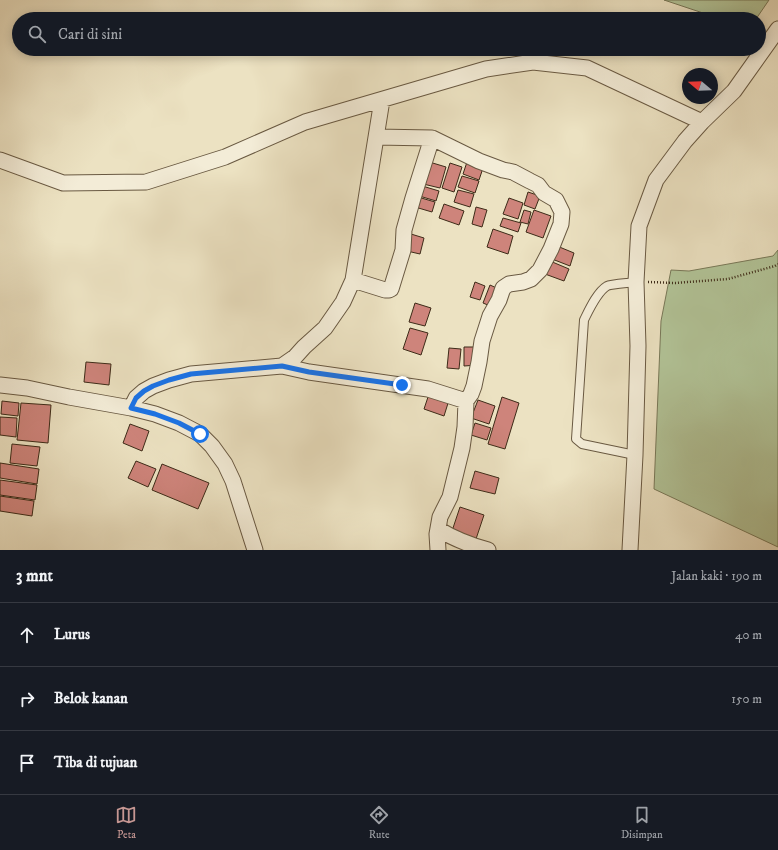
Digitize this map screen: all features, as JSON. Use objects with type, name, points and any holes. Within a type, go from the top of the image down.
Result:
[{"type":"street","points":[[766,46],[778,29]]},
{"type":"street","points":[[630,550],[635,455],[638,346],[636,282],[639,226],[656,180],[685,141],[734,91],[759,56]]},
{"type":"street","points":[[0,160],[64,183],[146,182],[224,157],[305,122],[486,70],[533,62],[587,68],[702,122]]},
{"type":"street","points":[[282,366],[295,357],[325,328],[343,302],[353,280],[382,100]]},
{"type":"street","points":[[376,137],[432,138],[479,161],[512,172],[530,180],[538,185],[544,193],[556,200],[562,212],[561,224],[551,249],[540,270],[531,279],[509,284],[503,288],[499,300],[490,316],[482,341],[480,362],[474,386],[466,401],[466,427],[450,497],[440,517],[437,534],[438,550]]},
{"type":"street","points":[[353,280],[385,290],[391,289],[403,250],[404,230],[432,138]]},
{"type":"street","points":[[131,408],[136,398],[144,391],[169,380],[191,374],[282,366],[309,372],[428,389],[466,401]]},
{"type":"street","points":[[0,385],[27,388],[131,408],[155,414],[179,423],[200,434],[212,446],[225,464],[233,481],[255,550]]},
{"type":"street","points":[[438,529],[451,537],[488,550]]},
{"type":"lane","points":[[635,455],[582,444],[576,438],[576,424],[584,320],[599,293],[608,286],[636,282]]},
{"type":"path","points":[[636,282],[675,283],[728,279],[778,264]]},
{"type":"green space","points":[[664,0],[769,0],[761,12],[700,12]]},
{"type":"green space","points":[[778,250],[778,547],[654,489],[661,321],[671,270],[689,271],[773,256]]},
{"type":"building","points":[[426,161],[446,167],[440,188],[419,183]]},
{"type":"building","points":[[467,162],[483,168],[479,180],[463,174]]},
{"type":"building","points":[[450,163],[462,167],[454,192],[442,188]]},
{"type":"building","points":[[462,176],[479,181],[475,193],[458,187]]},
{"type":"building","points":[[419,185],[439,191],[436,201],[416,195]]},
{"type":"building","points":[[458,190],[474,194],[470,207],[454,202]]},
{"type":"building","points":[[528,192],[540,196],[535,209],[524,205]]},
{"type":"building","points":[[418,197],[435,202],[432,212],[415,207]]},
{"type":"building","points":[[509,198],[523,203],[518,219],[503,214]]},
{"type":"building","points":[[444,204],[464,211],[459,225],[439,218]]},
{"type":"building","points":[[476,207],[487,210],[482,227],[472,224]]},
{"type":"building","points":[[524,210],[531,212],[528,224],[520,222]]},
{"type":"building","points":[[534,210],[551,216],[543,238],[526,232]]},
{"type":"building","points":[[503,218],[521,223],[518,232],[500,226]]},
{"type":"building","points":[[493,229],[513,236],[508,254],[487,247]]},
{"type":"building","points":[[411,234],[424,238],[420,254],[407,251]]},
{"type":"building","points":[[557,246],[574,253],[570,266],[552,259]]},
{"type":"building","points":[[550,261],[569,269],[564,281],[545,274]]},
{"type":"building","points":[[475,282],[485,286],[480,300],[470,297]]},
{"type":"building","points":[[490,285],[501,290],[495,308],[483,303]]},
{"type":"building","points":[[415,303],[431,308],[425,326],[409,322]]},
{"type":"building","points":[[410,328],[428,333],[421,355],[403,349]]},
{"type":"building","points":[[464,347],[478,347],[478,365],[464,366]]},
{"type":"building","points":[[449,348],[461,349],[459,369],[447,368]]},
{"type":"building","points":[[86,362],[111,364],[109,385],[84,382]]},
{"type":"building","points":[[429,394],[449,400],[444,416],[424,409]]},
{"type":"building","points":[[502,397],[519,403],[505,449],[488,444]]},
{"type":"building","points":[[478,400],[495,406],[489,424],[471,418]]},
{"type":"building","points":[[2,401],[19,403],[18,416],[1,414]]},
{"type":"building","points":[[21,403],[51,405],[48,443],[17,440]]},
{"type":"building","points":[[0,417],[17,418],[16,437],[0,435]]},
{"type":"building","points":[[475,423],[491,428],[487,440],[471,435]]},
{"type":"building","points":[[130,424],[149,431],[142,451],[123,443]]},
{"type":"building","points":[[12,444],[40,447],[37,466],[10,463]]},
{"type":"building","points":[[136,461],[156,469],[148,487],[128,478]]},
{"type":"building","points":[[0,463],[39,469],[37,484],[0,478]]},
{"type":"building","points":[[162,464],[209,483],[198,509],[152,490]]},
{"type":"building","points":[[475,471],[499,478],[495,494],[470,488]]},
{"type":"building","points":[[0,480],[37,485],[35,500],[0,495]]},
{"type":"building","points":[[0,496],[34,501],[32,516],[0,511]]},
{"type":"building","points":[[460,507],[484,515],[476,539],[452,531]]},
{"type":"route","points":[[200,434],[179,423],[155,414],[131,408],[136,398],[144,391],[169,380],[191,374],[282,366],[309,372],[402,385]]}]
